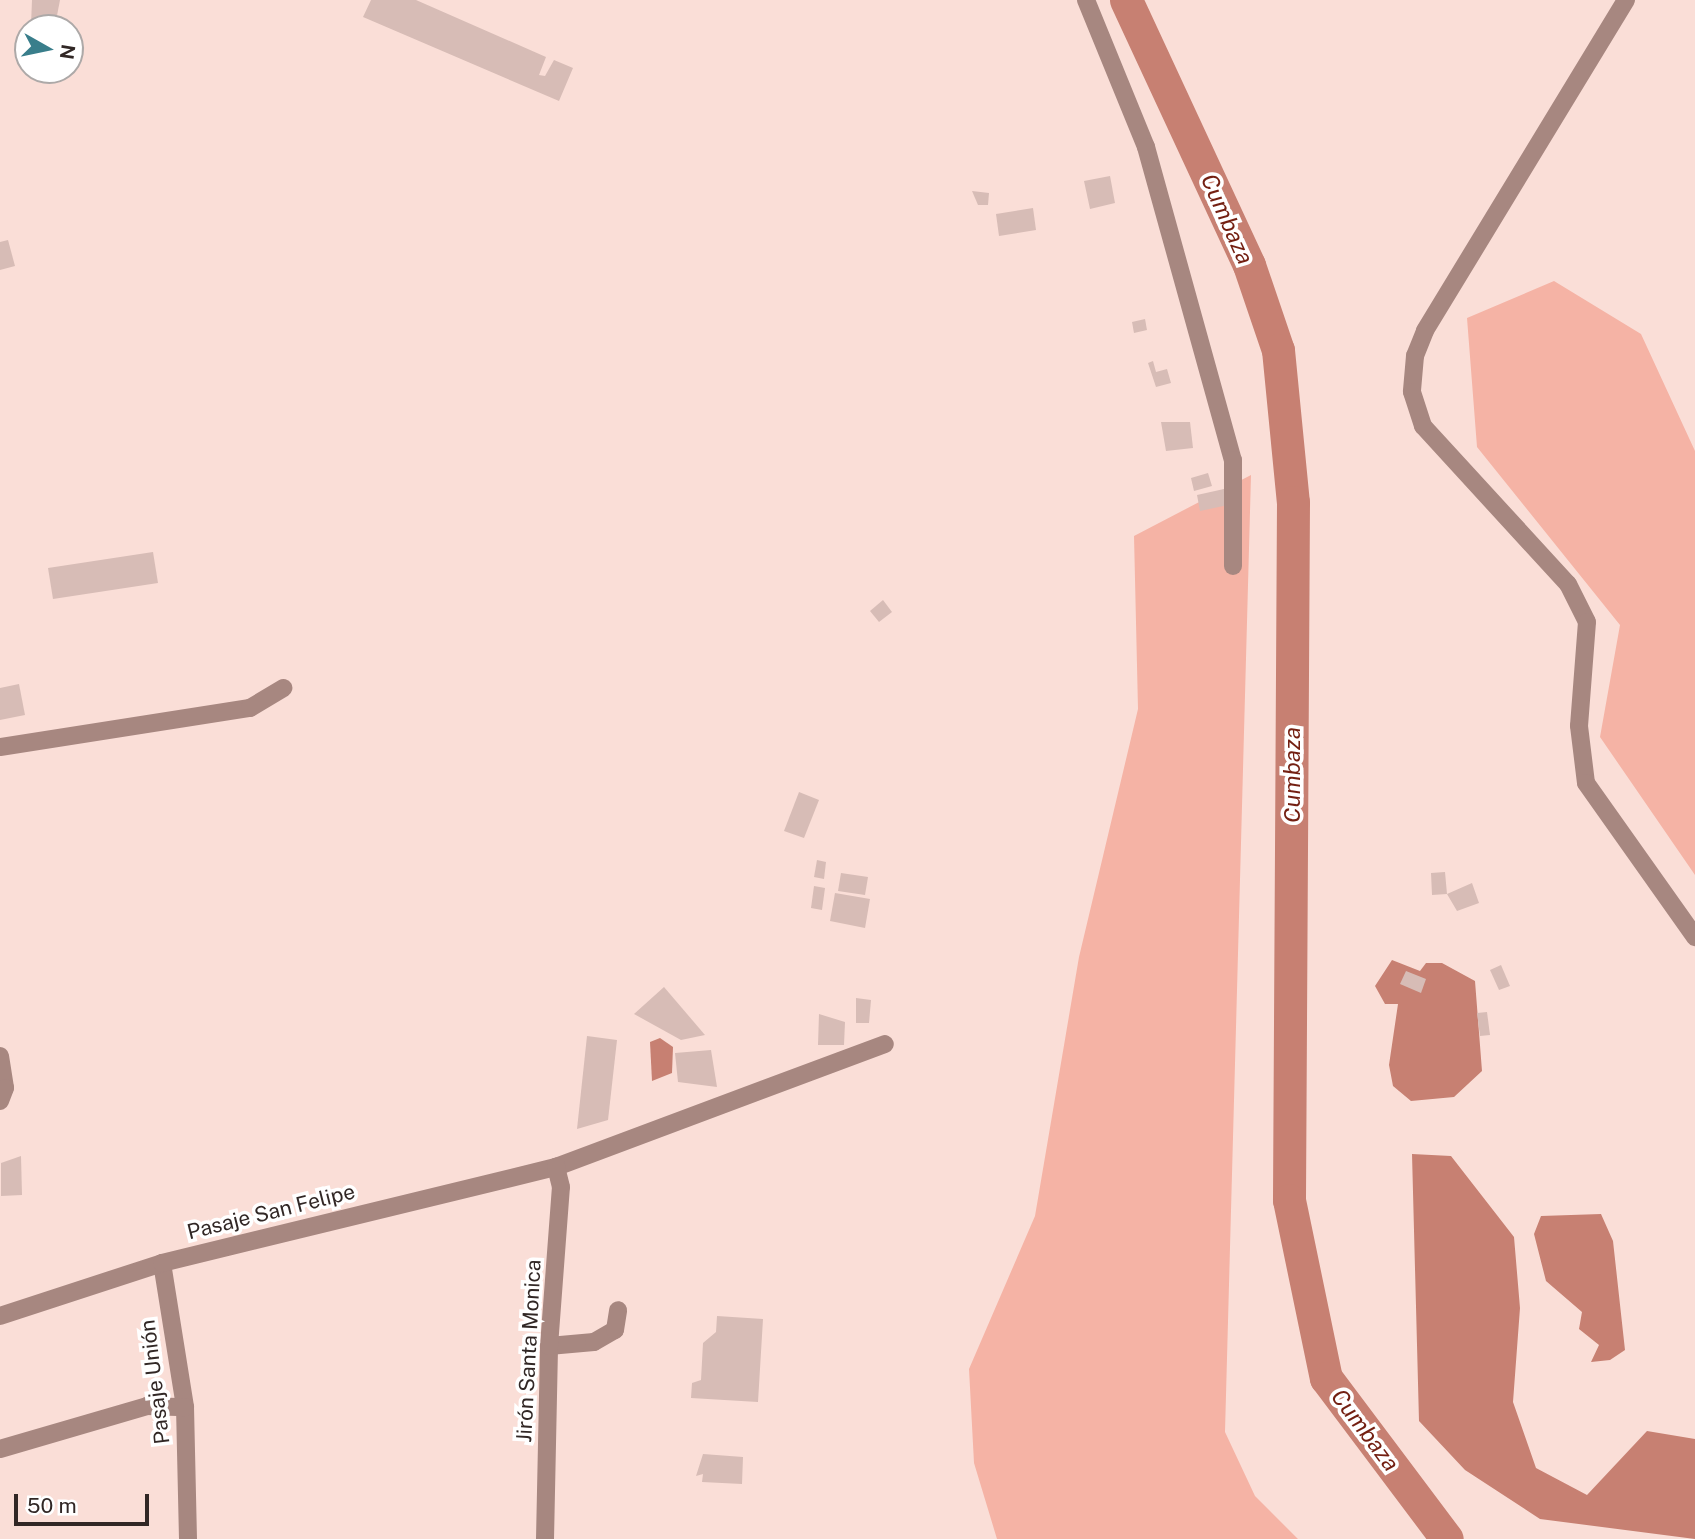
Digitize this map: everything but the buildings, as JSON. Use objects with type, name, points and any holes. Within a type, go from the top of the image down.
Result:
[{"type":"street","points":[[1086,0],[1146,146],[1233,460],[1233,566]]},
{"type":"street","points":[[1626,0],[1425,331],[1415,356],[1412,392],[1423,426],[1568,584],[1587,622],[1579,726],[1586,783],[1695,937]]},
{"type":"street","points":[[0,747],[250,708],[283,688]]},
{"type":"street","name":"Pasaje San Felipe","points":[[0,1316],[162,1263],[556,1167],[884,1044]]},
{"type":"street","points":[[0,1056],[5,1088],[0,1101]]},
{"type":"street","name":"Jirón Santa Monica","points":[[545,1539],[549,1346],[561,1188],[556,1167]]},
{"type":"street","name":"Pasaje Unión","points":[[162,1263],[185,1407],[188,1539]]},
{"type":"street","points":[[549,1346],[594,1342],[615,1330],[618,1310]]},
{"type":"street","points":[[0,1449],[147,1406],[185,1407]]},
{"type":"shaded area","points":[[1554,281],[1641,334],[1695,451],[1695,875],[1600,737],[1620,625],[1477,447],[1467,318]]},
{"type":"shaded area","points":[[1251,475],[1225,1432],[1255,1496],[1298,1539],[997,1539],[974,1463],[969,1369],[1035,1216],[1079,957],[1138,709],[1134,536]]},
{"type":"shaded area","points":[[1392,960],[1420,971],[1426,963],[1442,963],[1475,981],[1482,1071],[1454,1097],[1411,1101],[1393,1086],[1389,1065],[1398,1004],[1385,1004],[1375,986]]},
{"type":"shaded area","points":[[660,1038],[673,1047],[672,1073],[652,1081],[650,1042]]},
{"type":"shaded area","points":[[1412,1154],[1451,1156],[1514,1237],[1520,1308],[1513,1402],[1536,1468],[1587,1495],[1647,1431],[1695,1439],[1695,1539],[1540,1519],[1465,1470],[1419,1421]]},
{"type":"shaded area","points":[[1601,1214],[1613,1241],[1625,1350],[1610,1360],[1591,1362],[1599,1345],[1579,1329],[1582,1312],[1546,1281],[1534,1234],[1541,1216]]},
{"type":"waterway","name":"Cumbaza","points":[[1126,0],[1249,265],[1278,350],[1293,502],[1289,1200],[1326,1378],[1447,1539]]}]
